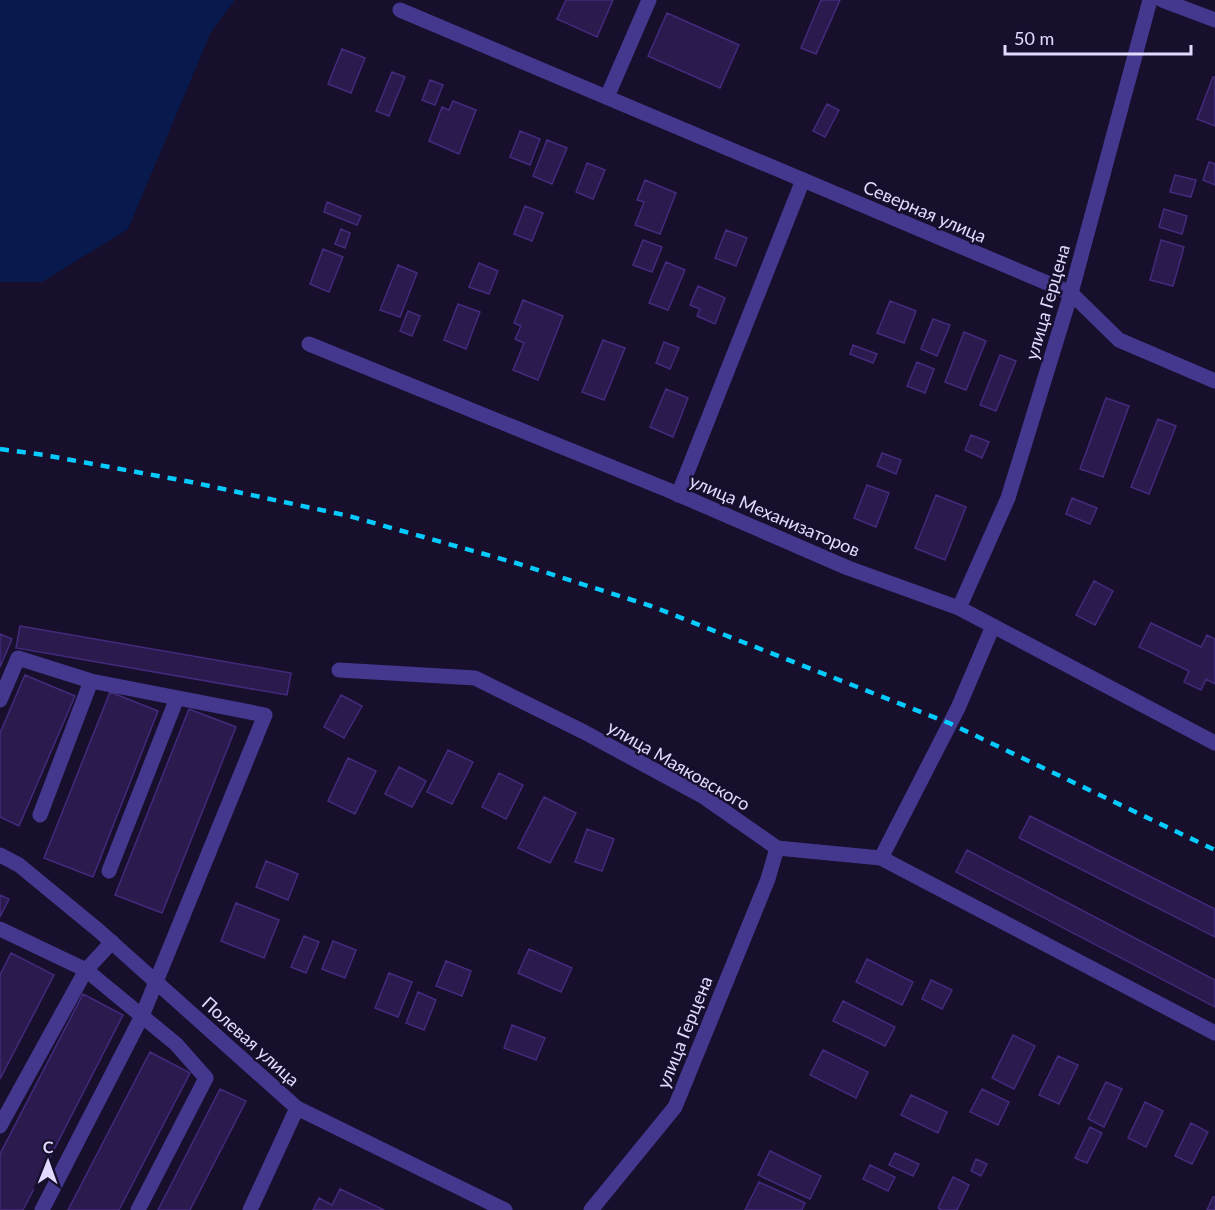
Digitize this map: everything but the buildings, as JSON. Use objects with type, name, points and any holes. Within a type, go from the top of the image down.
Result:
[{"type":"street","points":[[607,97],[649,0]]},
{"type":"street","name":"улица Герцена","points":[[959,608],[1008,498],[1071,293],[1150,0]]},
{"type":"street","points":[[1162,0],[1215,20]]},
{"type":"street","name":"Северная улица","points":[[400,10],[1071,293],[1119,340],[1215,381]]},
{"type":"street","points":[[678,495],[804,180]]},
{"type":"street","name":"улица Механизаторов","points":[[309,344],[678,495],[848,568],[959,608],[1215,742]]},
{"type":"street","points":[[881,858],[958,708],[993,626]]},
{"type":"street","points":[[0,700],[18,658],[91,681],[265,714],[142,1016],[42,1210]]},
{"type":"street","name":"улица Маяковского","points":[[339,670],[475,678],[584,732],[704,797],[777,848],[881,858],[1215,1033]]},
{"type":"street","points":[[40,815],[91,681]]},
{"type":"street","points":[[109,871],[177,698]]},
{"type":"street","name":"улица Герцена","points":[[591,1210],[675,1107],[768,879],[777,848]]},
{"type":"street","name":"Полевая улица","points":[[0,855],[19,865],[112,942],[297,1108],[505,1210]]},
{"type":"street","points":[[0,947],[4,931],[86,970],[176,1044],[206,1078],[138,1210]]},
{"type":"street","points":[[0,1126],[86,970],[112,942]]},
{"type":"street","points":[[250,1210],[297,1108]]},
{"type":"water","points":[[0,0],[235,0],[211,32],[128,229],[42,282],[0,282]]},
{"type":"railway","points":[[0,449],[191,482],[349,516],[516,563],[651,606],[949,723],[1215,850]]}]
